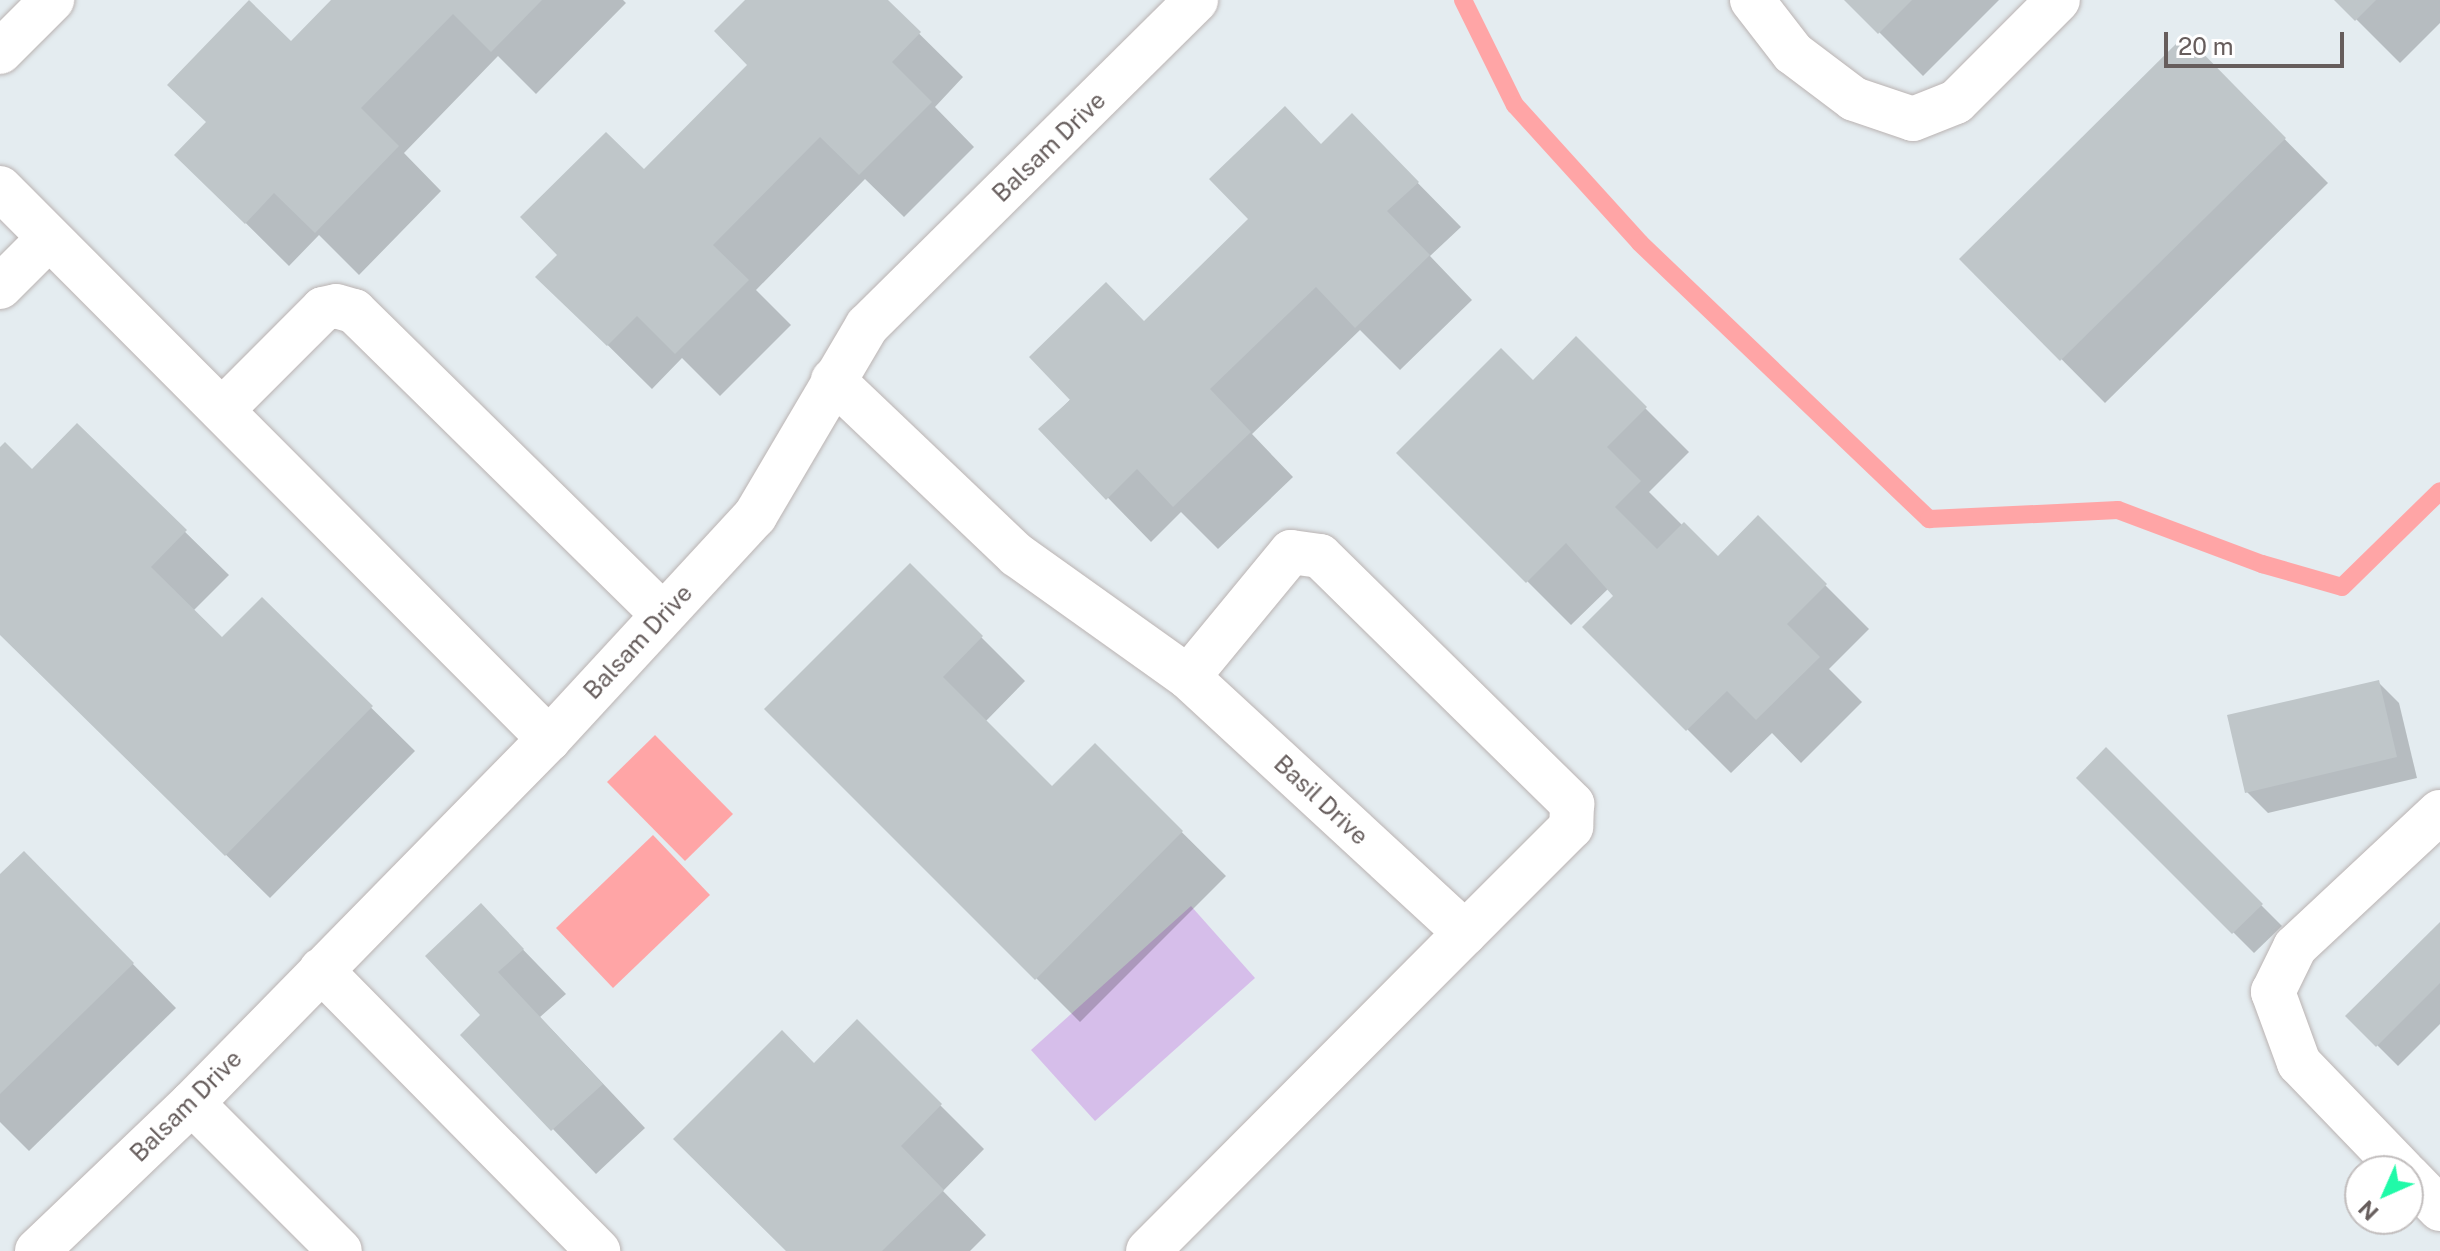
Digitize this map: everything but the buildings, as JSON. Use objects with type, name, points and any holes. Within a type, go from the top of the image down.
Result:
[{"type":"street","points":[[0,52],[52,0]]},
{"type":"street","name":"Balsam Drive","points":[[37,1251],[192,1103],[549,739],[755,516],[867,326],[1196,0]]},
{"type":"street","points":[[1752,0],[1793,53],[1854,99],[1890,115],[1913,119],[1956,102],[2058,0]]},
{"type":"street","points":[[0,188],[549,739]]},
{"type":"street","points":[[0,287],[49,238]]},
{"type":"street","points":[[222,410],[323,309],[336,306],[354,311],[663,615]]},
{"type":"street","name":"Basil Drive","points":[[833,380],[1017,555],[1188,677],[1465,933]]},
{"type":"street","points":[[1148,1251],[1571,827],[1572,804],[1320,556],[1291,552],[1188,677]]},
{"type":"street","points":[[2388,1155],[2299,1063],[2273,992],[2295,947],[2440,812]]},
{"type":"street","points":[[321,970],[598,1251]]},
{"type":"street","points":[[192,1103],[340,1251]]},
{"type":"street","points":[[2424,1192],[2440,1209]]},
{"type":"shaded area","points":[[655,735],[733,814],[685,861],[607,782]]},
{"type":"shaded area","points":[[653,835],[710,895],[613,988],[556,928]]},
{"type":"shaded area","points":[[1191,906],[1255,978],[1095,1121],[1031,1050]]},
{"type":"waterway","points":[[1463,0],[1515,105],[1640,243],[1929,519],[2118,510],[2262,564],[2342,587],[2440,491]]}]
